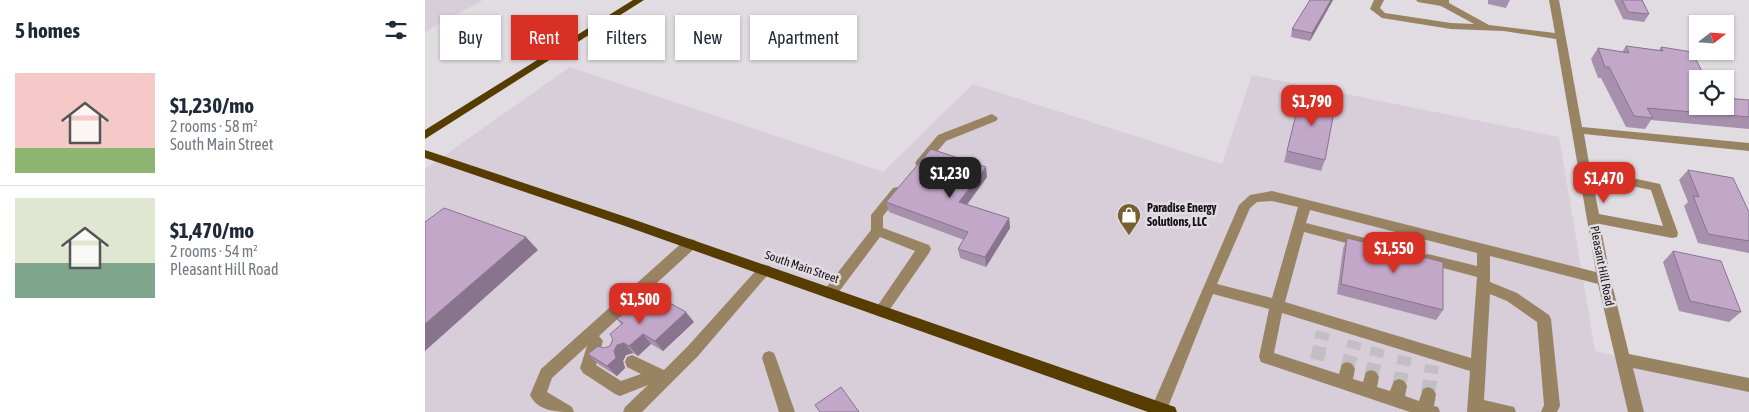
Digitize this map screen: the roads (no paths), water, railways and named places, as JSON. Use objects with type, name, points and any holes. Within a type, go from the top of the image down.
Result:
[{"type":"main road","points":[[425,135],[639,0]]},
{"type":"main road","name":"South Main Street","points":[[425,154],[690,244],[1164,410]]},
{"type":"street","points":[[1379,0],[1375,8],[1382,15],[1451,26],[1504,28],[1561,38]]},
{"type":"street","points":[[1421,0],[1444,2],[1487,28]]},
{"type":"street","name":"Pleasant Hill Road","points":[[1554,0],[1604,280],[1636,412]]},
{"type":"street","points":[[830,293],[877,231],[877,215],[942,138],[992,118]]},
{"type":"street","points":[[1577,130],[1749,147]]},
{"type":"street","points":[[1585,172],[1656,187],[1672,233],[1593,218]]},
{"type":"street","points":[[1164,410],[1209,288],[1248,201],[1258,196],[1270,196],[1305,204],[1604,280]]},
{"type":"street","points":[[1305,204],[1277,305],[1266,357],[1315,367],[1346,376],[1428,405]]},
{"type":"street","points":[[1299,226],[1383,247]]},
{"type":"street","points":[[877,231],[924,249],[881,311]]},
{"type":"street","points":[[566,412],[538,395],[546,374],[591,338],[690,244]]},
{"type":"street","points":[[1483,250],[1484,279],[1475,409],[1508,412]]},
{"type":"street","points":[[1419,257],[1484,279],[1544,319],[1552,406],[1549,412]]},
{"type":"street","points":[[631,412],[662,376],[765,270]]},
{"type":"street","points":[[1209,288],[1277,305],[1324,326],[1433,360],[1477,366]]},
{"type":"street","points":[[591,338],[613,350]]},
{"type":"street","points":[[591,338],[589,368],[620,389],[662,376]]},
{"type":"street","points":[[769,358],[787,412]]},
{"type":"street","points":[[1623,359],[1749,385]]},
{"type":"street","points":[[632,362],[662,376]]},
{"type":"tunnel","points":[[1317,360],[1323,332]]},
{"type":"tunnel","points":[[1347,369],[1355,341]]},
{"type":"tunnel","points":[[1371,377],[1378,348]]},
{"type":"tunnel","points":[[1399,386],[1405,356]]},
{"type":"tunnel","points":[[1428,394],[1432,365]]},
{"type":"place","name":"Paradise Energy Solutions, LLC","points":[[1129,236]]}]
